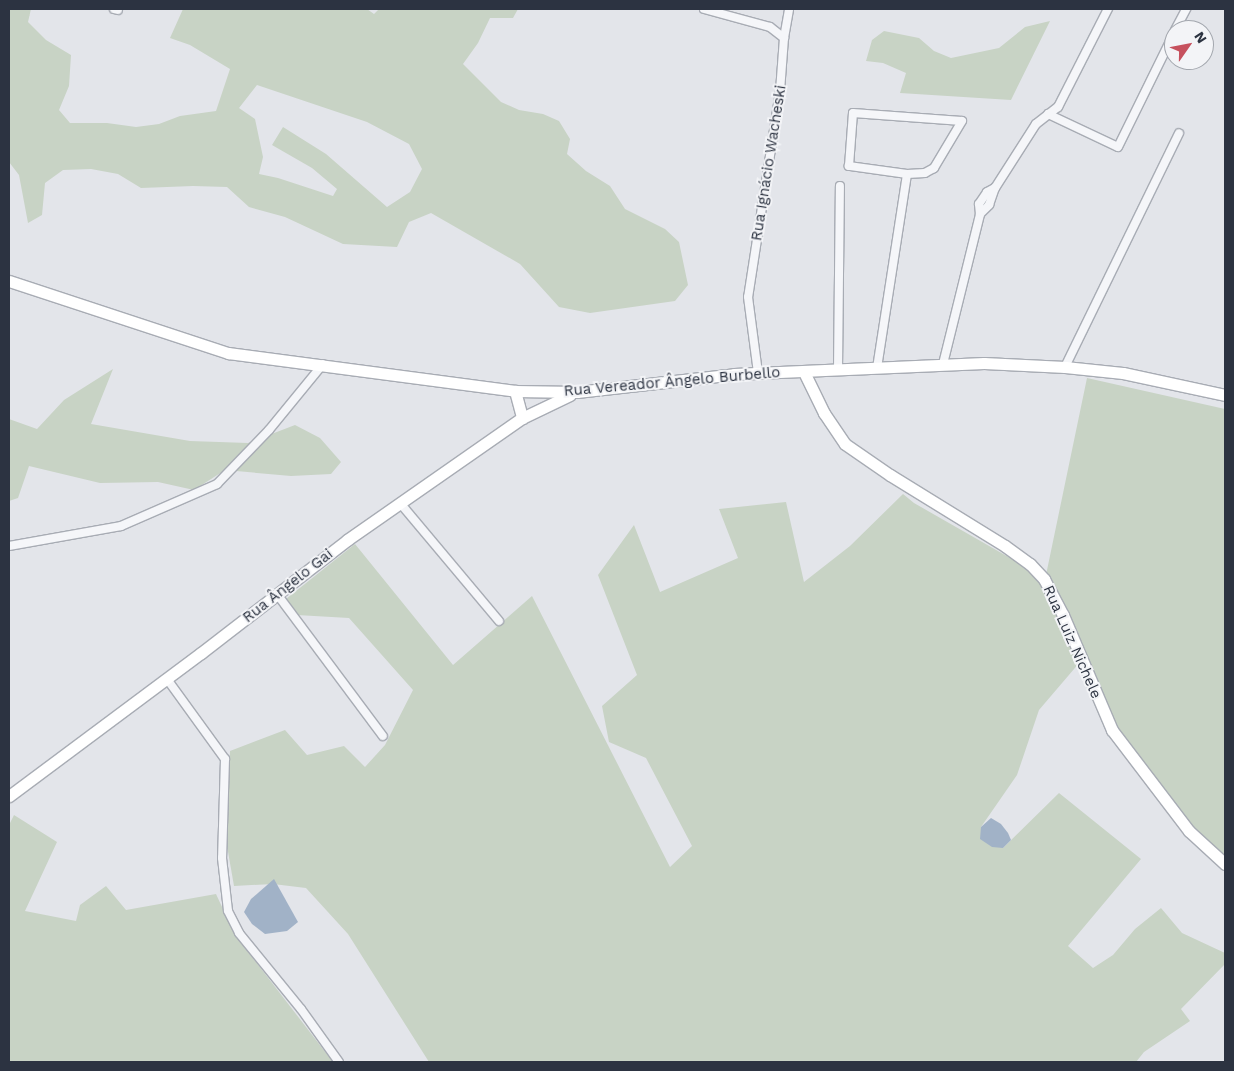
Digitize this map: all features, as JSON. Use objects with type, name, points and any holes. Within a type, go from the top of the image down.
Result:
[{"type":"street","points":[[704,9],[770,27],[784,38]]},
{"type":"street","name":"Rua Ignácio Wacheski","points":[[758,373],[748,297],[780,91],[784,38],[789,9]]},
{"type":"street","points":[[943,364],[980,214],[992,199],[995,188],[1036,124],[1058,107],[1108,9]]},
{"type":"street","points":[[1048,114],[1118,147],[1164,53]]},
{"type":"street","points":[[853,113],[962,121],[934,168],[925,173],[907,174],[849,166],[853,113]]},
{"type":"street","points":[[1065,367],[1179,133]]},
{"type":"street","points":[[877,368],[907,174]]},
{"type":"street","points":[[838,370],[840,186]]},
{"type":"street","name":"Rua Vereador Ângelo Burbello","points":[[9,282],[215,350],[259,358],[323,364],[515,392],[577,392],[686,378],[758,373],[984,363],[1065,367],[1147,378],[1225,396]]},
{"type":"street","points":[[9,546],[121,526],[217,484],[269,430],[323,364]]},
{"type":"street","name":"Rua Luiz Nichele","points":[[804,372],[824,413],[845,444],[890,475],[1005,546],[1030,564],[1044,579],[1063,616],[1112,730],[1189,831],[1225,864]]},
{"type":"street","points":[[515,392],[522,418]]},
{"type":"street","name":"Rua Ângelo Gai","points":[[9,796],[167,679],[348,540],[522,418],[577,392]]},
{"type":"street","points":[[400,504],[499,621]]},
{"type":"street","points":[[277,594],[383,736]]},
{"type":"street","points":[[167,679],[225,759],[222,858],[228,911],[239,933],[301,1009],[339,1062]]},
{"type":"green space","points":[[9,9],[31,9],[28,22],[46,40],[71,55],[69,86],[59,110],[70,123],[107,123],[136,127],[159,124],[180,116],[216,111],[230,69],[190,45],[170,38],[183,9],[367,9],[374,14],[379,9],[518,9],[513,18],[490,18],[478,43],[463,64],[501,102],[519,110],[543,114],[559,121],[570,139],[567,154],[586,171],[610,186],[625,209],[665,229],[679,242],[688,285],[675,301],[590,313],[559,307],[520,264],[431,213],[409,222],[397,247],[343,244],[285,217],[249,207],[227,187],[141,188],[118,174],[91,169],[63,170],[45,183],[42,215],[28,223],[19,175],[9,162]],"holes":[[[257,85],[367,122],[409,144],[422,169],[410,192],[387,207],[326,154],[283,127],[272,145],[312,168],[337,189],[333,196],[278,178],[259,174],[263,157],[255,119],[239,108]]]},
{"type":"green space","points":[[1050,21],[1011,100],[900,93],[906,73],[883,63],[866,61],[872,40],[884,31],[919,38],[934,51],[951,58],[999,48],[1025,27]]},
{"type":"green space","points":[[113,369],[91,424],[190,441],[248,443],[295,425],[320,438],[341,462],[331,474],[291,476],[225,470],[194,490],[158,482],[100,483],[29,466],[18,498],[9,501],[9,419],[37,429],[64,400]]},
{"type":"green space","points":[[1087,378],[1225,409],[1225,859],[1190,827],[1114,724],[1086,655],[1039,710],[1017,775],[981,827],[1003,848],[1059,793],[1141,859],[1068,946],[1093,968],[1113,955],[1135,929],[1161,908],[1182,933],[1225,953],[1225,964],[1181,1009],[1190,1021],[1144,1052],[1136,1062],[429,1062],[348,934],[306,888],[273,884],[234,886],[227,846],[230,751],[285,730],[307,755],[344,746],[365,767],[385,745],[413,690],[349,618],[297,615],[286,599],[355,544],[453,665],[532,596],[670,867],[692,846],[646,758],[609,742],[602,706],[637,675],[598,575],[634,525],[660,592],[738,558],[719,509],[786,502],[804,582],[850,546],[903,494],[914,503],[1019,563],[1046,575]]},
{"type":"green space","points":[[14,815],[57,842],[25,911],[76,921],[80,905],[106,886],[126,910],[216,894],[235,935],[333,1062],[9,1062],[9,825]]},
{"type":"water","points":[[991,818],[1001,824],[1011,840],[1003,848],[992,847],[980,839],[981,827]]},
{"type":"water","points":[[274,879],[298,922],[287,931],[265,934],[252,924],[244,912],[251,899]]}]
